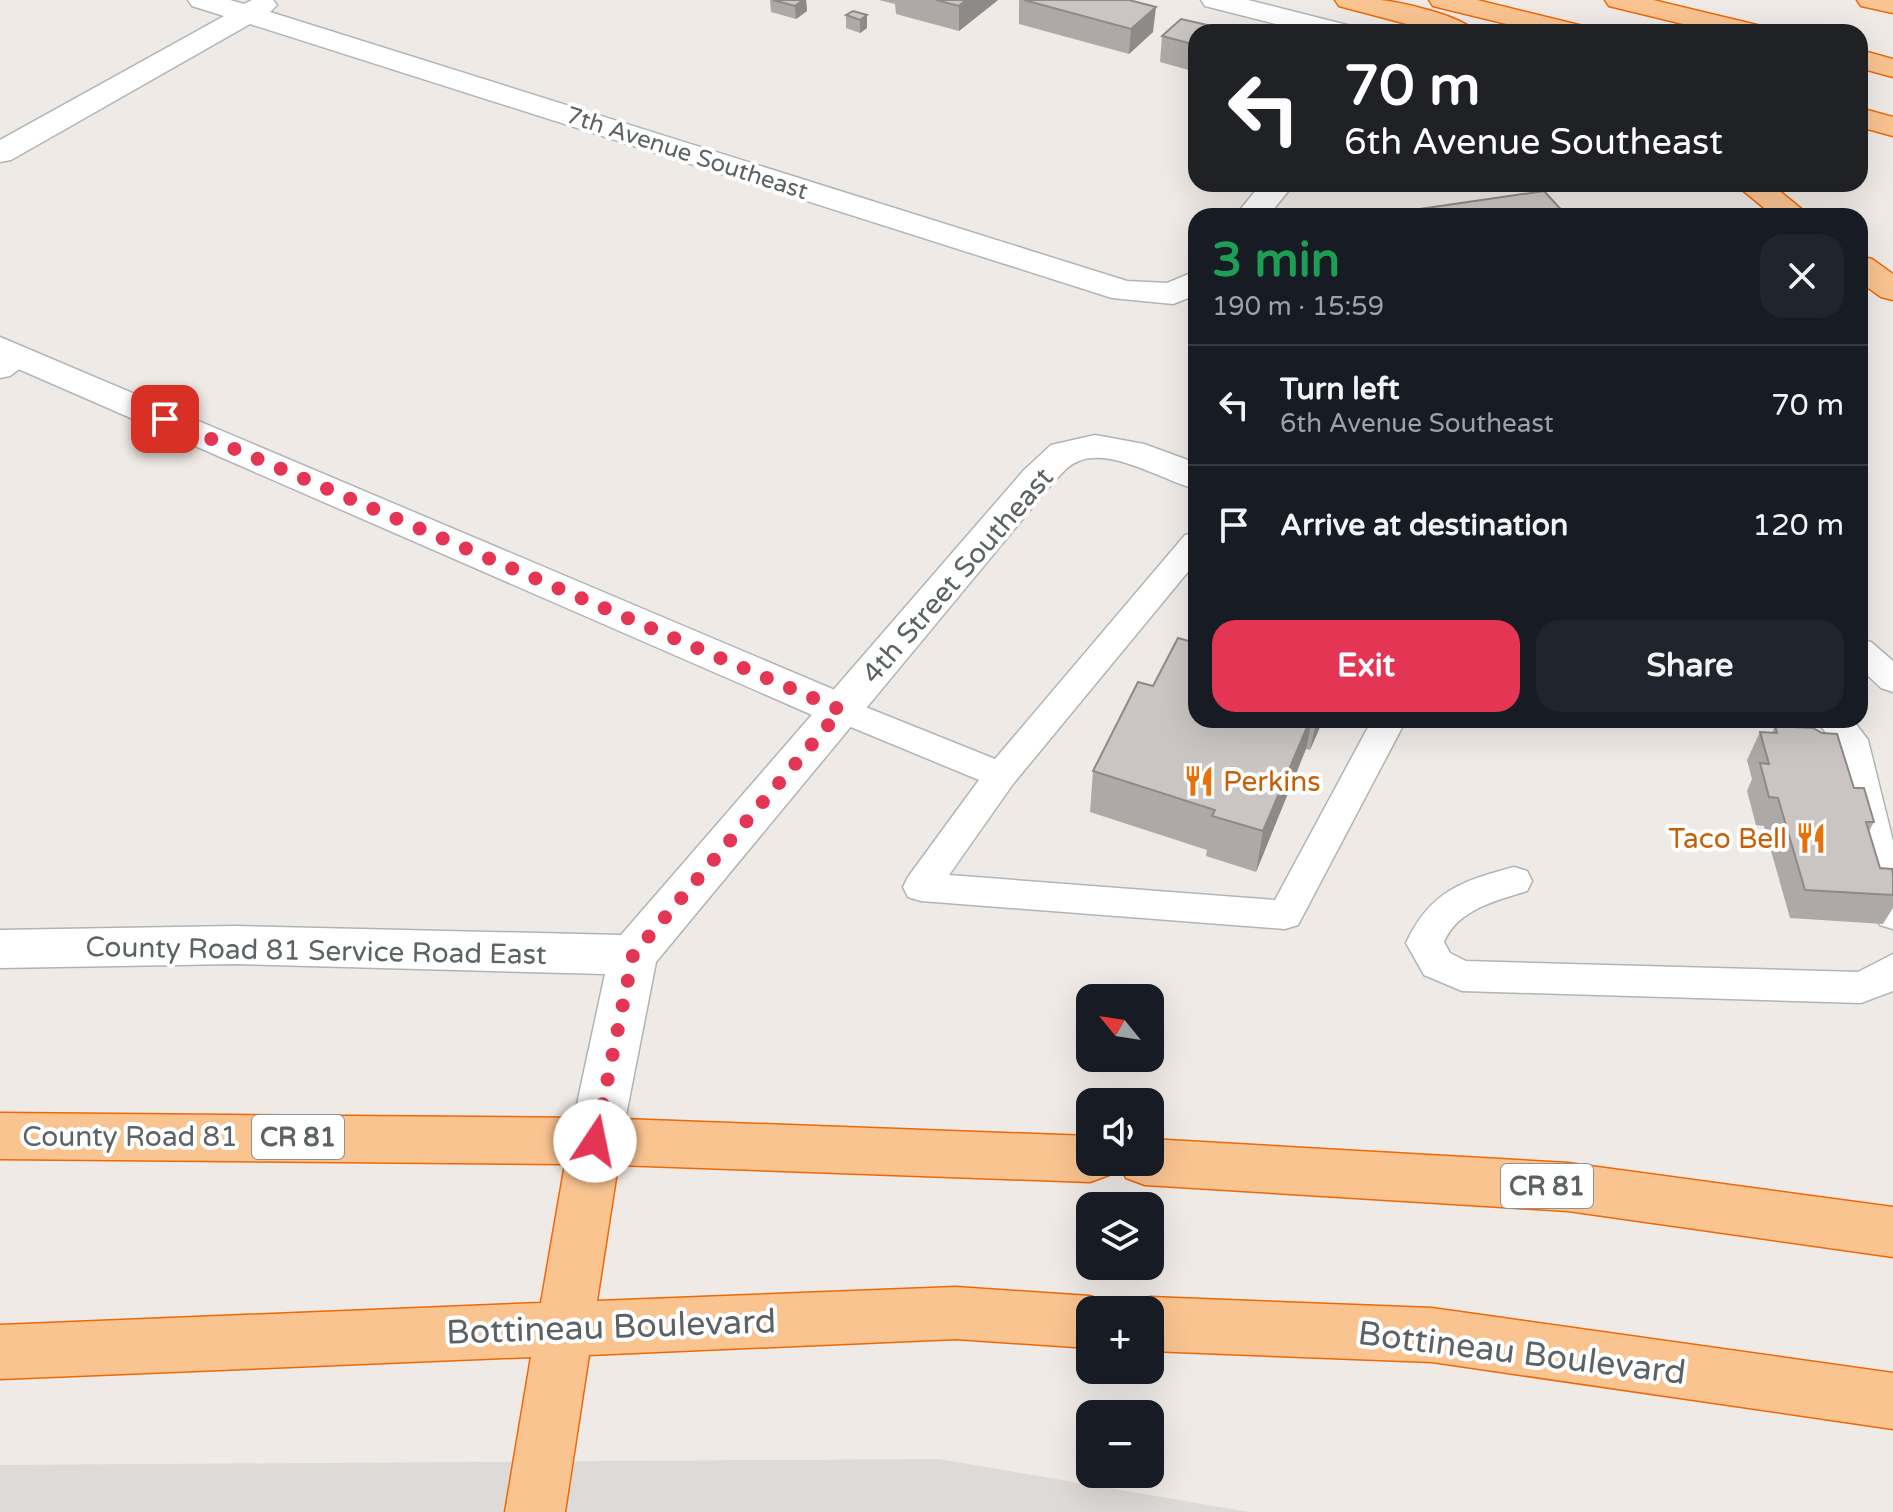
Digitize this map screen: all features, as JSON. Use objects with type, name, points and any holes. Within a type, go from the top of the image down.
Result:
[{"type":"highway","points":[[1349,0],[1442,24]]},
{"type":"highway","points":[[1443,0],[1540,24]]},
{"type":"highway","points":[[1619,0],[1718,24]]},
{"type":"highway","points":[[1871,0],[1893,5]]},
{"type":"highway","points":[[1868,61],[1893,68]]},
{"type":"highway","points":[[1868,119],[1893,127]]},
{"type":"highway","points":[[1762,192],[1783,208]]},
{"type":"highway","points":[[1868,272],[1893,290]]},
{"type":"highway","name":"County Road 81","points":[[0,1136],[595,1141]]},
{"type":"highway","points":[[535,1512],[595,1141]]},
{"type":"highway","name":"CR 81","points":[[595,1141],[1076,1158]]},
{"type":"highway","name":"CR 81","points":[[1164,1163],[1568,1187],[1893,1232]]},
{"type":"highway","name":"Bottineau Boulevard","points":[[0,1352],[132,1344],[956,1313],[1076,1321]]},
{"type":"highway","name":"Bottineau Boulevard","points":[[1164,1325],[1432,1335],[1893,1401]]},
{"type":"street","name":"7th Avenue Southeast","points":[[202,0],[260,7],[1124,291],[1184,287]]},
{"type":"street","points":[[1215,0],[1310,24]]},
{"type":"street","points":[[0,153],[260,7]]},
{"type":"street","points":[[1258,208],[1271,192]]},
{"type":"street","points":[[7,359],[841,710]]},
{"type":"street","name":"4th Street Southeast","points":[[595,1141],[633,955],[1037,478],[1063,453],[1102,446],[1138,455],[1188,474]]},
{"type":"street","name":"County Road 81 Service Road East","points":[[0,949],[235,945],[633,955]]},
{"type":"lane","points":[[1188,561],[1001,775],[921,887],[1285,915],[1385,728]]},
{"type":"lane","points":[[1868,657],[1893,680]]},
{"type":"lane","points":[[841,710],[1001,775]]},
{"type":"lane","points":[[1840,728],[1851,740],[1893,915]]},
{"type":"lane","points":[[1514,881],[1473,891],[1432,923],[1425,943],[1437,964],[1462,976],[1861,988],[1888,976],[1893,969]]},
{"type":"shaded area","points":[[939,1459],[1076,1482],[1076,1488],[1109,1488],[1249,1512],[0,1512],[0,1465]]},
{"type":"building","points":[[773,0],[803,0],[795,6]]},
{"type":"building","points":[[936,0],[966,0],[959,6]]},
{"type":"building","points":[[1024,0],[1129,0],[1156,7],[1131,29]]},
{"type":"building","points":[[853,11],[867,15],[860,20],[846,15]]},
{"type":"building","points":[[1181,19],[1203,24],[1188,24],[1188,43],[1162,36]]},
{"type":"building","points":[[1545,192],[1560,208],[1427,208]]},
{"type":"building","name":"Perkins","points":[[1178,638],[1188,641],[1188,728],[1307,728],[1263,831],[1212,816],[1215,810],[1093,771],[1138,682],[1153,686]]},
{"type":"building","points":[[1776,728],[1813,728],[1822,733],[1837,734],[1854,788],[1864,788],[1874,822],[1866,822],[1880,868],[1892,869],[1893,895],[1805,890],[1778,798],[1769,797],[1760,763],[1769,764],[1760,732],[1777,733]]},
{"type":"place","name":"Perkins","points":[[1199,781]]},
{"type":"place","name":"Taco Bell","points":[[1811,838]]},
{"type":"route","points":[[165,419],[841,710],[633,955],[595,1141]]}]
